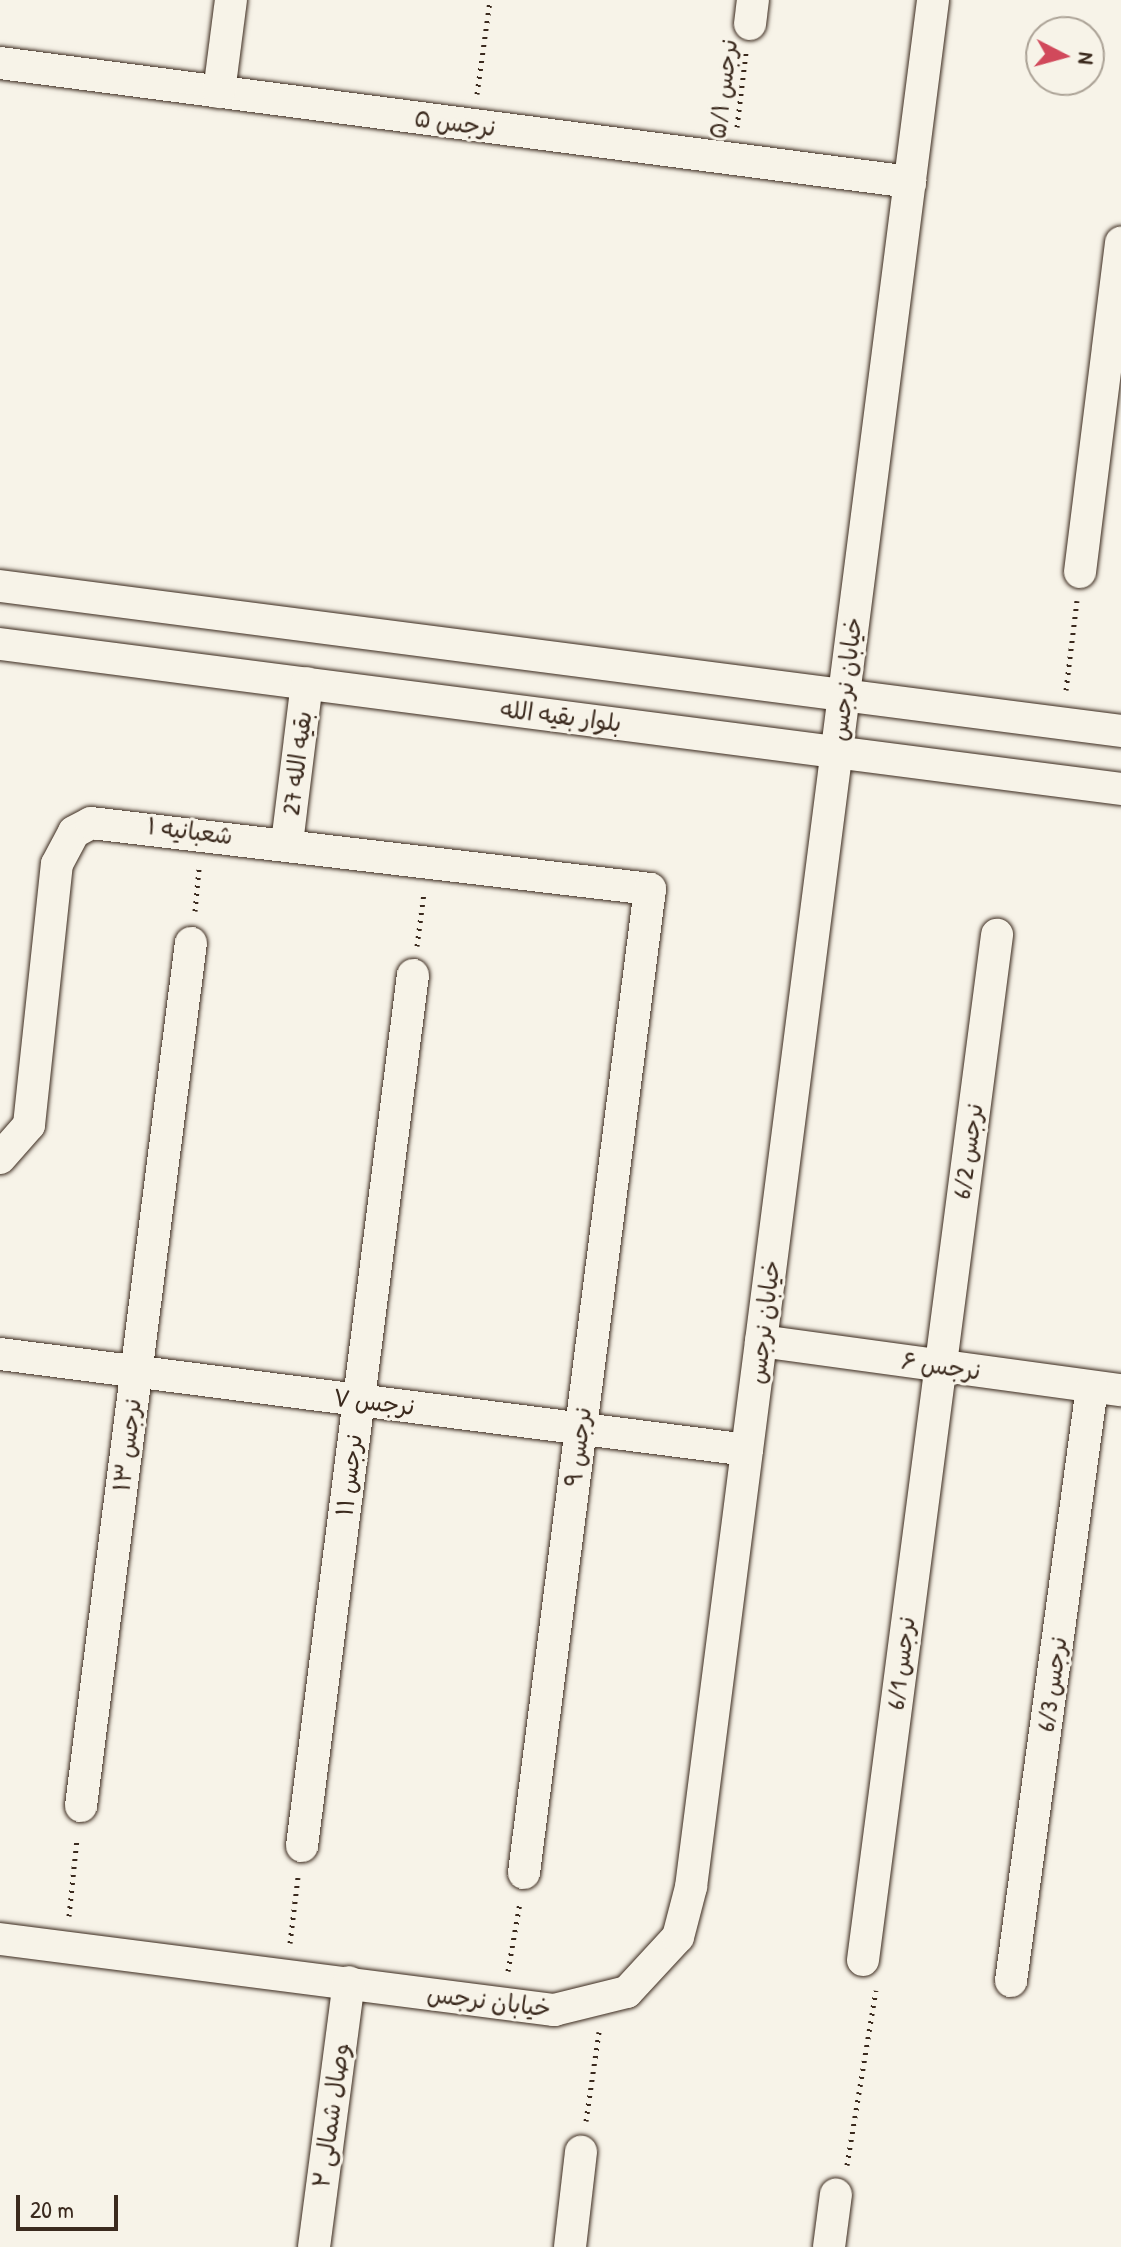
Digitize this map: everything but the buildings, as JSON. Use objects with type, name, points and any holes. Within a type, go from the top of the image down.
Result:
[{"type":"street","points":[[219,92],[231,0]]},
{"type":"street","name":"خیابان نرجس","points":[[0,1939],[554,2010],[604,2003],[656,1968],[687,1912],[933,0]]},
{"type":"street","name":"نرجس ۵","points":[[0,63],[910,182]]},
{"type":"street","points":[[1080,572],[1121,243]]},
{"type":"street","points":[[0,586],[1121,731]]},
{"type":"street","name":"بلوار بقیه الله","points":[[0,644],[1121,789]]},
{"type":"street","name":"بقیه الله 27","points":[[287,843],[307,683]]},
{"type":"street","name":"شعبانیه ۱","points":[[0,1158],[29,1125],[62,846],[74,832],[110,821],[650,889]]},
{"type":"street","name":"نرجس ۹","points":[[524,1873],[650,889]]},
{"type":"street","name":"نرجس 6/2","points":[[939,1366],[997,935]]},
{"type":"street","name":"نرجس ۱۳","points":[[81,1806],[191,943]]},
{"type":"street","name":"نرجس ۱۱","points":[[302,1846],[413,975]]},
{"type":"street","name":"نرجس ۶","points":[[761,1341],[1106,1388]]},
{"type":"street","name":"نرجس ۷","points":[[0,1354],[747,1450]]},
{"type":"street","name":"نرجس 6/1","points":[[863,1960],[939,1366]]},
{"type":"street","name":"نرجس 6/3","points":[[1011,1981],[1106,1388]]},
{"type":"street","name":"وصال شمالی ۲","points":[[314,2247],[349,1982]]},
{"type":"street","points":[[570,2247],[581,2152]]},
{"type":"street","points":[[829,2247],[836,2194]]},
{"type":"path","points":[[473,125],[490,0]]},
{"type":"path","name":"نرجس ۵/۱","points":[[732,159],[752,12]]},
{"type":"path","points":[[1062,723],[1080,572]]},
{"type":"path","points":[[191,943],[203,832]]},
{"type":"path","points":[[413,975],[428,861]]},
{"type":"path","points":[[66,1947],[81,1806]]},
{"type":"path","points":[[285,1975],[302,1846]]},
{"type":"path","points":[[503,2003],[524,1873]]},
{"type":"path","points":[[836,2194],[854,2147],[876,1991],[863,1960]]},
{"type":"path","points":[[581,2152],[604,2003]]}]
